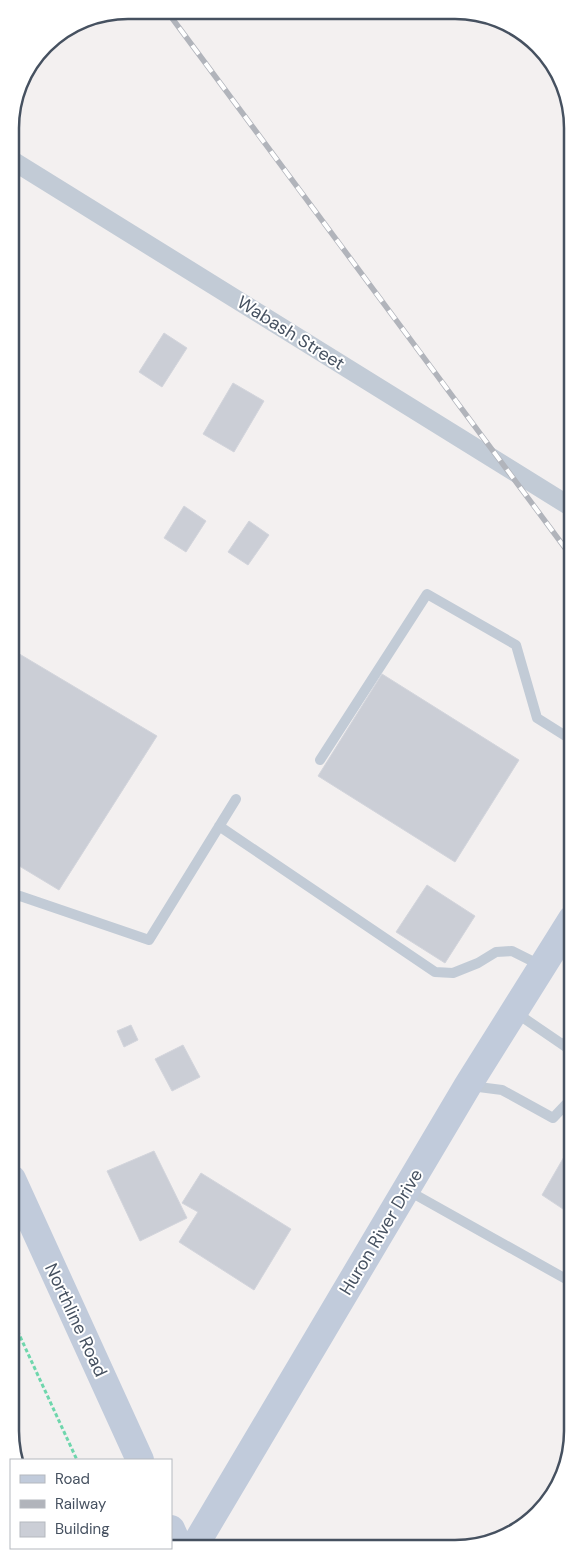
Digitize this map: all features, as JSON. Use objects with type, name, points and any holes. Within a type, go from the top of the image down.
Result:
[{"type":"street","name":"Wabash Street","points":[[19,165],[564,503]]},
{"type":"street","name":"Huron River Drive","points":[[198,1540],[468,1085],[542,966],[564,936]]},
{"type":"street","name":"Northline Road","points":[[19,1195],[140,1459]]},
{"type":"lane","points":[[320,760],[427,594],[516,644],[537,718],[564,735]]},
{"type":"lane","points":[[19,896],[149,940],[236,799]]},
{"type":"lane","points":[[219,826],[435,972],[453,974],[478,963],[496,952],[512,951],[542,966]]},
{"type":"lane","points":[[514,1012],[564,1045]]},
{"type":"lane","points":[[468,1085],[502,1090],[553,1118],[564,1106]]},
{"type":"lane","points":[[406,1190],[564,1279]]},
{"type":"path","points":[[19,1334],[77,1459]]},
{"type":"building","points":[[164,333],[187,348],[162,387],[139,372]]},
{"type":"building","points":[[233,383],[264,401],[234,452],[203,434]]},
{"type":"building","points":[[184,506],[206,521],[186,552],[164,538]]},
{"type":"building","points":[[249,521],[269,535],[248,565],[228,552]]},
{"type":"building","points":[[19,654],[157,736],[59,890],[19,866]]},
{"type":"building","points":[[382,674],[519,760],[455,862],[318,776]]},
{"type":"building","points":[[427,885],[475,916],[445,963],[396,932]]},
{"type":"building","points":[[131,1025],[138,1040],[124,1047],[117,1031]]},
{"type":"building","points":[[183,1045],[200,1077],[172,1091],[155,1059]]},
{"type":"building","points":[[154,1151],[187,1218],[140,1241],[107,1171]]},
{"type":"building","points":[[564,1157],[564,1210],[542,1195]]},
{"type":"building","points":[[201,1173],[291,1229],[254,1290],[179,1242],[198,1212],[182,1203]]},
{"type":"railway","points":[[173,19],[564,547]]}]
